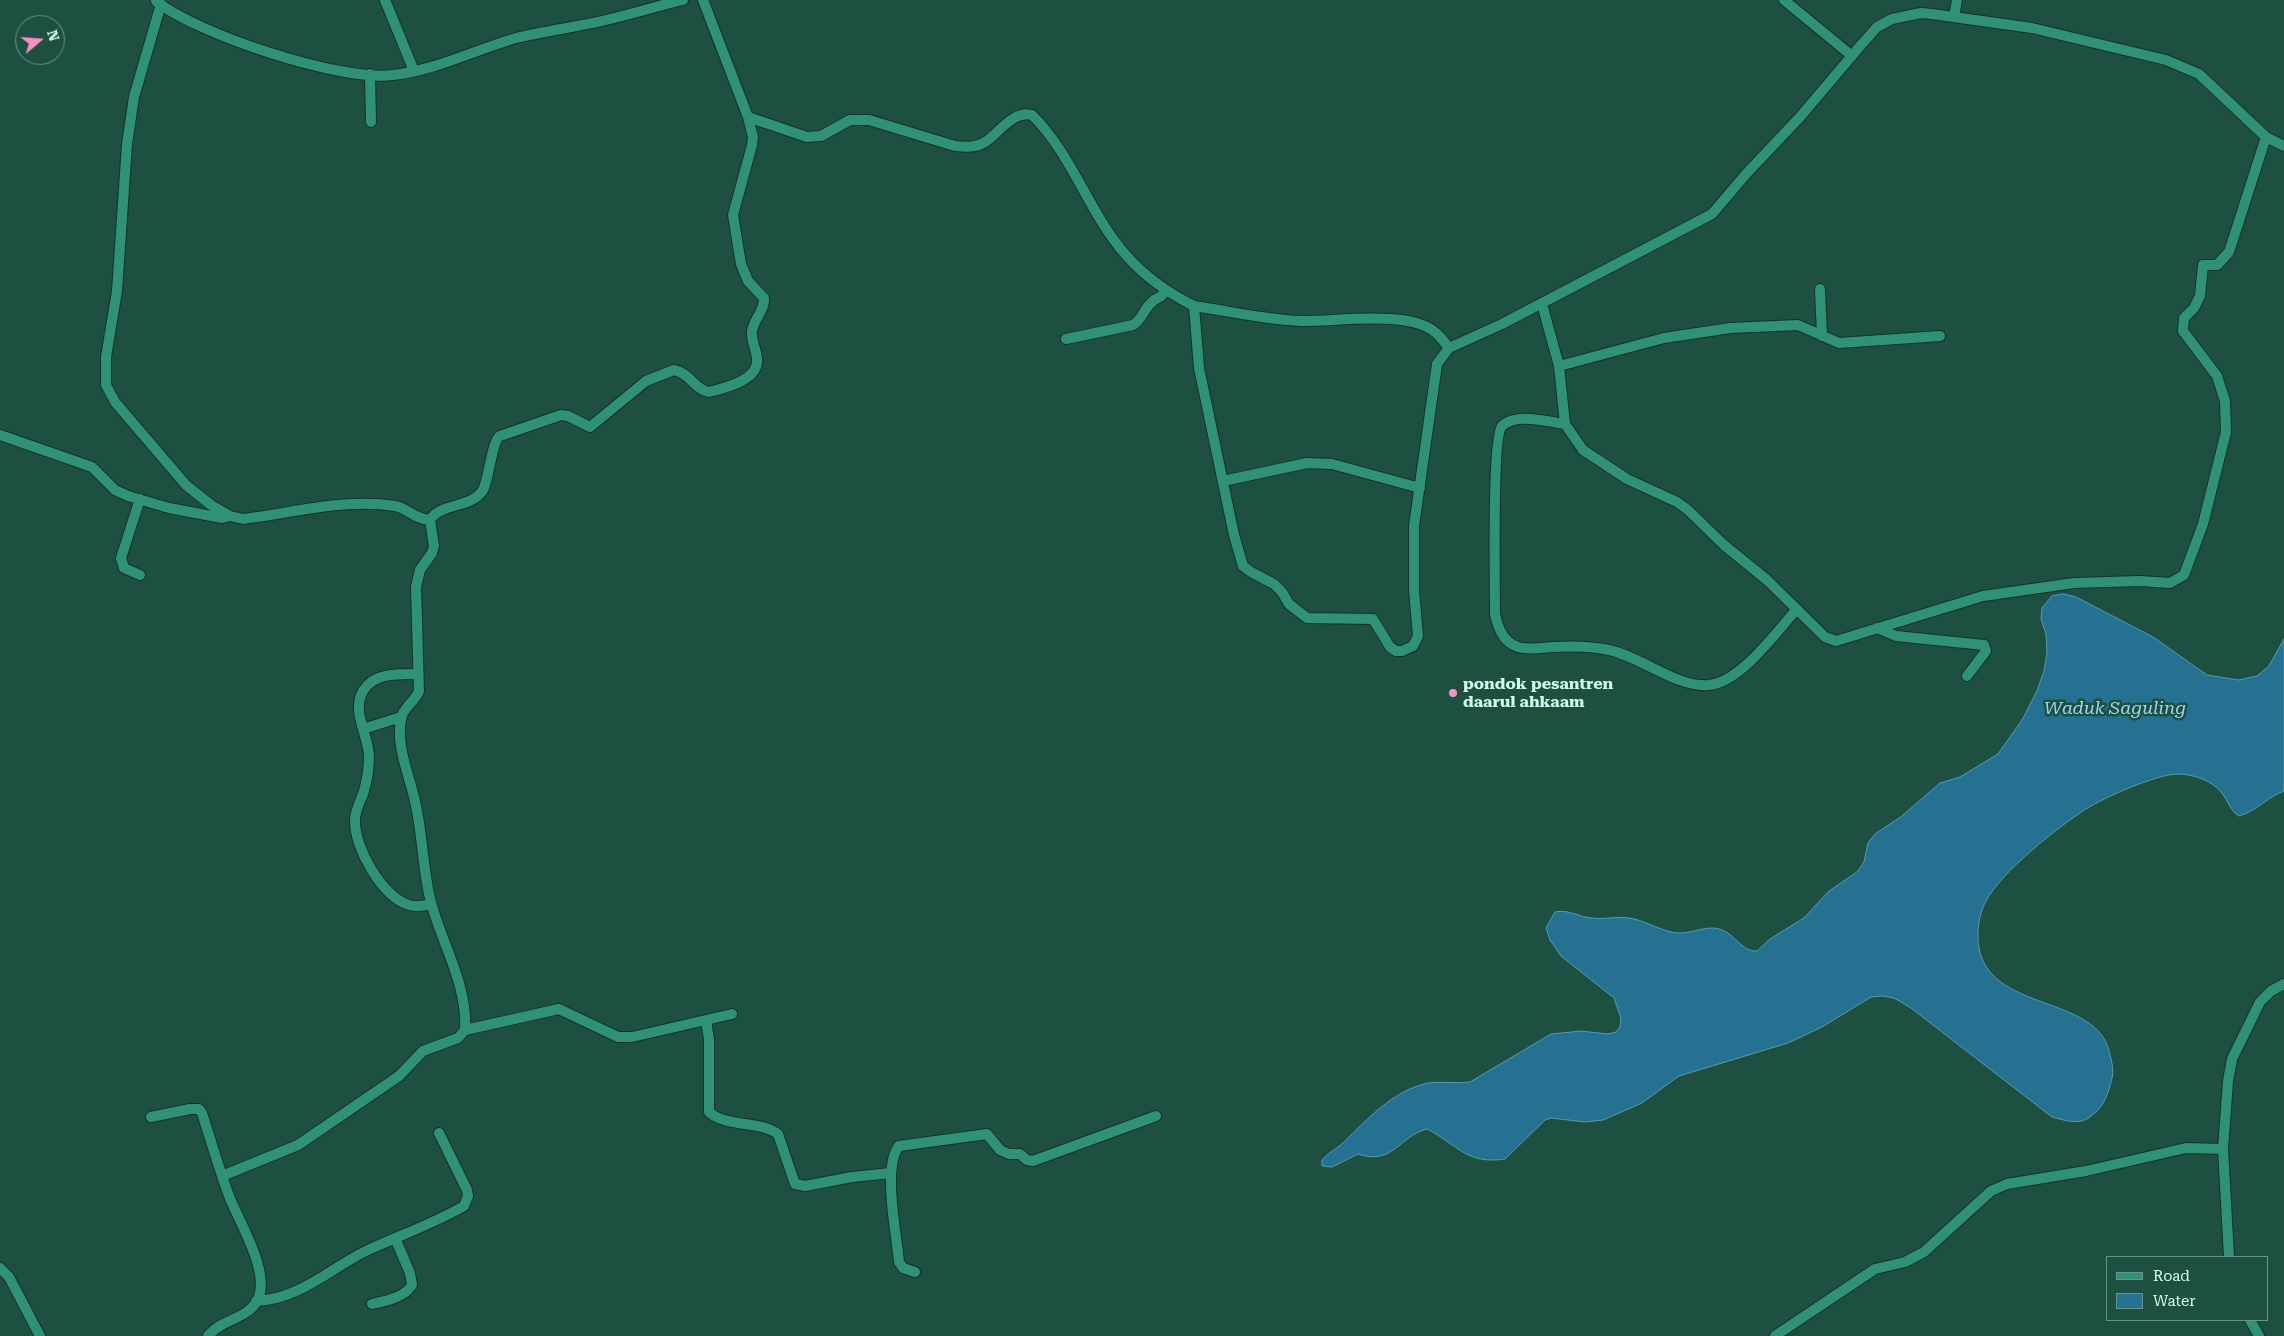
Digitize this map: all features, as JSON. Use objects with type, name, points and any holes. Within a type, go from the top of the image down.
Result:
[{"type":"street","points":[[385,0],[414,71]]},
{"type":"street","points":[[683,0],[607,20],[516,39],[436,66],[392,75],[346,72],[300,62],[215,32],[185,18],[158,2],[134,96],[127,144],[117,291],[106,357],[106,385],[115,402],[186,485],[211,505],[230,516],[243,519],[337,505],[381,505],[400,507],[417,519],[430,520],[437,513],[475,498],[480,493],[492,462],[495,442],[500,436],[561,416],[568,416],[590,427],[646,382],[674,370],[685,374],[704,391],[709,392],[746,378],[755,368],[757,359],[752,332],[764,298],[748,281],[740,264],[733,215],[753,137],[748,118],[703,0]]},
{"type":"street","points":[[1784,0],[1852,56]]},
{"type":"street","points":[[1954,17],[1956,0]]},
{"type":"street","points":[[1194,306],[1199,368],[1240,561],[1247,570],[1274,584],[1282,592],[1289,604],[1303,616],[1340,620],[1373,620],[1390,646],[1402,651],[1414,646],[1418,636],[1413,554],[1414,526],[1437,364],[1449,348],[1542,304],[1712,214],[1746,174],[1800,117],[1877,27],[1892,19],[1921,13],[1954,17],[2054,32],[2178,64],[2199,74],[2266,137],[2284,146]]},
{"type":"street","points":[[370,74],[371,122]]},
{"type":"street","points":[[748,118],[807,137],[821,136],[850,120],[869,120],[954,146],[968,148],[985,142],[1017,116],[1032,115],[1067,161],[1125,254],[1165,290],[1194,306],[1299,321],[1390,319],[1423,326],[1436,332],[1449,348]]},
{"type":"street","points":[[1542,304],[1559,366],[1565,424],[1583,450],[1627,479],[1677,502],[1688,510],[1724,545],[1767,580],[1825,638],[1831,641],[1983,596],[2012,590],[2074,583],[2140,581],[2170,583],[2184,575],[2203,524],[2226,432],[2226,410],[2217,376],[2185,334],[2184,320],[2200,296],[2203,265],[2217,265],[2229,252],[2266,137]]},
{"type":"street","points":[[1820,289],[1822,336]]},
{"type":"street","points":[[1066,339],[1133,325],[1141,319],[1152,302],[1161,298],[1165,290]]},
{"type":"street","points":[[1559,366],[1664,338],[1730,328],[1798,325],[1839,343],[1940,336]]},
{"type":"street","points":[[1565,424],[1518,419],[1505,424],[1498,433],[1495,461],[1495,614],[1504,637],[1510,643],[1527,648],[1585,647],[1609,649],[1634,657],[1693,684],[1710,685],[1734,674],[1754,658],[1797,609]]},
{"type":"street","points":[[0,435],[92,468],[115,490],[140,500],[222,518],[230,516]]},
{"type":"street","points":[[1223,481],[1307,462],[1332,464],[1420,488]]},
{"type":"street","points":[[140,500],[121,558],[124,568],[140,575]]},
{"type":"street","points":[[430,520],[433,536],[432,553],[420,570],[416,587],[418,695],[401,717],[399,735],[418,812],[432,904],[455,973],[464,1010],[465,1030]]},
{"type":"street","points":[[1877,628],[1896,636],[1982,644],[1986,647],[1986,650],[1967,676]]},
{"type":"street","points":[[418,674],[390,674],[379,678],[364,689],[359,711],[369,755],[367,780],[354,819],[358,845],[370,870],[398,900],[409,905],[422,906],[432,904]]},
{"type":"street","points":[[363,729],[401,717]]},
{"type":"street","points":[[2229,1256],[2223,1148],[2228,1081],[2232,1059],[2260,1002],[2271,991],[2284,984]]},
{"type":"street","points":[[222,1176],[298,1145],[395,1080],[423,1051],[458,1038],[465,1030],[559,1009],[612,1036],[624,1038],[732,1014]]},
{"type":"street","points":[[706,1020],[709,1039],[709,1112],[737,1123],[768,1129],[778,1134],[794,1184],[805,1186],[852,1177],[891,1173]]},
{"type":"street","points":[[151,1117],[190,1109],[199,1110],[260,1274],[261,1285],[256,1302],[246,1312],[208,1336]]},
{"type":"street","points":[[915,1272],[903,1268],[899,1264],[892,1208],[891,1173],[896,1150],[904,1145],[988,1134],[1000,1150],[1009,1154],[1020,1154],[1027,1160],[1033,1161],[1156,1116]]},
{"type":"street","points":[[256,1302],[270,1301],[301,1291],[346,1262],[459,1209],[467,1202],[467,1190],[439,1133]]},
{"type":"street","points":[[1775,1336],[1875,1269],[1905,1262],[1924,1252],[1991,1191],[2007,1184],[2086,1170],[2186,1148],[2223,1148]]},
{"type":"street","points":[[372,1304],[399,1296],[412,1285],[410,1273],[395,1238]]},
{"type":"street","points":[[0,1268],[10,1277],[40,1336]]},
{"type":"street","points":[[2250,1321],[2258,1336]]},
{"type":"water","name":"Waduk Saguling","points":[[2064,594],[2076,597],[2153,637],[2207,675],[2239,680],[2257,676],[2269,666],[2284,639],[2284,791],[2239,816],[2233,811],[2217,788],[2207,781],[2189,775],[2168,775],[2130,787],[2086,809],[2046,838],[1993,889],[1983,908],[1978,934],[1983,960],[1996,978],[2016,991],[2084,1020],[2101,1035],[2110,1055],[2113,1075],[2105,1099],[2100,1108],[2091,1116],[2077,1122],[2052,1117],[1911,1008],[1894,998],[1882,996],[1871,997],[1822,1027],[1788,1043],[1679,1076],[1642,1103],[1603,1120],[1585,1122],[1551,1118],[1545,1120],[1505,1159],[1492,1160],[1471,1156],[1427,1129],[1417,1133],[1395,1149],[1380,1156],[1370,1157],[1358,1154],[1332,1167],[1322,1166],[1324,1158],[1381,1107],[1403,1092],[1433,1082],[1470,1082],[1551,1034],[1581,1031],[1608,1034],[1616,1032],[1620,1027],[1621,1018],[1614,998],[1561,956],[1550,940],[1546,928],[1555,912],[1560,911],[1597,918],[1629,918],[1678,933],[1714,928],[1725,931],[1742,946],[1751,951],[1757,951],[1770,939],[1804,918],[1828,892],[1858,871],[1864,862],[1868,843],[1875,834],[1902,816],[1940,783],[1960,777],[1998,754],[2022,720],[2037,691],[2044,671],[2047,652],[2046,634],[2041,619],[2042,608],[2052,596]]},
{"type":"place","name":"pondok pesantren daarul ahkaam","points":[[1453,693]]}]
